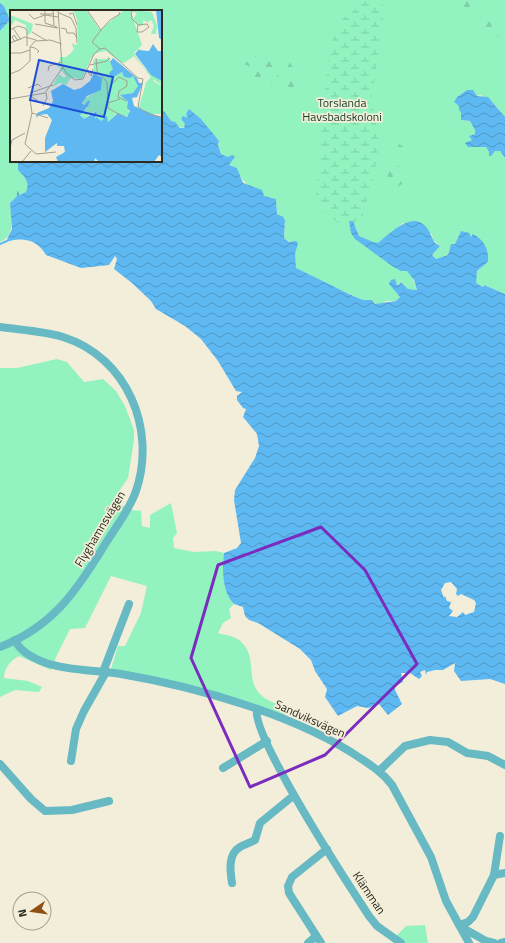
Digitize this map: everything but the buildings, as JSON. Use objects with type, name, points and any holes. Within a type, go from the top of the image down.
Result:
[{"type":"street","name":"Flyghamnsvägen","points":[[0,327],[44,332],[63,337],[88,348],[116,373],[130,395],[138,413],[143,438],[142,467],[136,492],[89,570],[72,595],[57,612],[40,626],[15,640],[0,646]]},
{"type":"street","points":[[71,760],[76,730],[104,672],[129,604]]},
{"type":"street","name":"Sandviksvägen","points":[[15,640],[19,647],[28,654],[55,666],[104,672],[173,686],[257,709],[328,737],[379,771],[392,785],[431,857],[446,901],[469,943]]},
{"type":"street","name":"Klämman","points":[[257,709],[256,716],[293,796],[369,916],[377,926],[401,943]]},
{"type":"street","points":[[379,771],[405,746],[430,740],[448,742],[467,753],[488,756],[505,765]]},
{"type":"street","points":[[224,768],[267,741]]},
{"type":"street","points":[[0,764],[3,770],[31,800],[46,811],[72,810],[109,801]]},
{"type":"street","points":[[232,883],[231,866],[234,853],[240,847],[255,840],[260,823],[293,796]]},
{"type":"street","points":[[459,925],[468,922],[473,917],[494,875],[500,836]]},
{"type":"street","points":[[321,943],[289,893],[288,886],[292,877],[327,849]]},
{"type":"street","points":[[494,875],[505,873]]},
{"type":"street","points":[[459,925],[475,936],[494,943]]},
{"type":"street","points":[[308,943],[316,936]]},
{"type":"street","points":[[501,943],[505,942]]},
{"type":"highlighted area","points":[[321,527],[365,570],[417,664],[325,755],[250,787],[191,658],[218,565]]},
{"type":"green space","name":"Torslanda Havsbadskoloni","points":[[0,0],[505,0],[505,117],[503,117],[494,103],[480,95],[477,96],[467,90],[457,97],[461,111],[461,120],[470,121],[475,130],[475,134],[470,136],[472,140],[471,145],[486,147],[491,156],[495,151],[500,151],[505,158],[505,294],[484,285],[483,287],[475,283],[477,271],[488,262],[470,235],[461,231],[455,244],[451,244],[448,255],[436,259],[432,255],[440,246],[433,240],[432,234],[403,223],[378,243],[373,243],[359,236],[353,221],[351,233],[392,266],[407,271],[411,275],[417,290],[408,289],[401,282],[400,284],[391,286],[400,297],[396,301],[386,301],[382,304],[375,304],[372,300],[363,300],[299,271],[296,268],[292,243],[284,238],[285,220],[277,214],[276,199],[264,196],[247,185],[239,174],[237,168],[229,165],[235,157],[228,157],[221,154],[218,145],[219,141],[188,119],[181,119],[185,124],[185,128],[175,125],[164,111],[162,111],[162,10],[10,10],[10,20],[4,6],[0,3]]},
{"type":"green space","points":[[367,0],[374,0],[383,5],[383,21],[372,97],[379,144],[374,175],[363,216],[352,224],[341,225],[315,204],[329,48],[342,19]]},
{"type":"green space","points":[[465,0],[476,0],[478,6],[476,10],[469,13],[466,17],[461,17],[457,11],[458,8],[464,5]]},
{"type":"green space","points":[[486,14],[495,16],[498,27],[499,34],[493,43],[485,39],[478,26],[480,17]]},
{"type":"green space","name":"Torslanda Havsbadskoloni","points":[[10,20],[10,162],[18,162],[18,169],[26,180],[28,188],[27,192],[20,195],[17,190],[17,196],[10,203],[10,231],[5,239],[0,242],[0,31]]},
{"type":"green space","points":[[266,47],[271,47],[275,53],[273,65],[278,70],[274,72],[280,78],[279,83],[282,84],[286,81],[284,73],[285,66],[290,62],[296,74],[295,91],[290,88],[272,89],[271,83],[264,75],[253,84],[251,82],[255,75],[251,71],[251,67],[244,64],[243,58],[250,48],[255,51],[256,59],[260,59],[265,54]]},
{"type":"green space","points":[[395,141],[405,148],[401,153],[397,153],[392,145]]},
{"type":"green space","points":[[392,158],[398,162],[403,183],[393,191],[384,167]]},
{"type":"green space","points":[[57,359],[67,362],[84,382],[103,379],[116,391],[125,406],[134,430],[134,440],[128,478],[113,500],[131,510],[141,511],[142,526],[150,528],[150,515],[171,503],[177,533],[173,538],[174,548],[194,552],[216,551],[224,553],[223,573],[225,587],[234,604],[229,609],[231,618],[223,623],[218,633],[239,640],[246,648],[250,657],[254,685],[259,693],[268,700],[284,706],[286,716],[221,694],[111,669],[118,646],[125,646],[141,613],[147,586],[111,576],[85,628],[70,629],[51,670],[19,656],[11,662],[7,668],[4,678],[28,681],[42,687],[39,692],[15,690],[0,697],[0,368],[17,368]]},
{"type":"green space","points":[[425,925],[428,943],[406,943],[396,936],[406,926]]},
{"type":"water","points":[[0,3],[4,6],[10,20],[0,31]]},
{"type":"water","points":[[467,90],[473,90],[477,96],[488,97],[505,117],[505,158],[500,151],[495,151],[491,156],[489,156],[489,152],[486,147],[468,147],[465,143],[472,140],[469,136],[475,134],[475,130],[470,121],[461,120],[459,106],[454,102],[457,97]]},
{"type":"water","points":[[189,109],[201,119],[219,141],[218,145],[221,154],[228,157],[232,155],[235,157],[229,165],[237,168],[243,183],[262,190],[264,196],[276,199],[277,214],[285,220],[284,238],[289,242],[296,241],[298,243],[295,254],[296,268],[363,300],[372,300],[375,304],[396,301],[400,297],[389,284],[391,280],[395,279],[397,285],[401,282],[408,289],[417,290],[414,280],[407,271],[401,271],[392,266],[355,239],[351,233],[349,221],[353,221],[359,236],[378,243],[400,226],[413,221],[419,222],[426,227],[435,243],[440,246],[432,255],[436,259],[448,255],[451,244],[455,244],[461,231],[469,233],[471,237],[473,234],[485,245],[488,253],[488,262],[477,271],[476,283],[483,287],[484,285],[505,294],[505,684],[490,679],[461,681],[454,671],[455,663],[443,670],[427,672],[426,675],[425,670],[420,672],[422,676],[419,679],[410,673],[401,673],[403,682],[395,686],[395,690],[402,704],[388,715],[379,704],[368,708],[357,706],[338,716],[325,697],[327,689],[315,671],[311,660],[300,649],[258,623],[249,620],[245,616],[243,607],[234,604],[230,599],[225,587],[223,573],[224,553],[237,548],[241,543],[234,500],[235,490],[255,458],[259,446],[257,434],[243,417],[246,409],[243,408],[237,400],[237,396],[242,392],[236,391],[218,361],[201,339],[185,326],[156,309],[151,301],[114,269],[117,259],[115,256],[109,265],[81,268],[46,255],[39,246],[31,241],[10,241],[7,239],[12,229],[10,203],[17,196],[17,190],[20,195],[26,192],[27,188],[26,180],[18,170],[18,162],[162,162],[162,111],[164,111],[171,121],[175,122],[180,128],[184,128],[185,124],[181,119],[183,116],[188,118],[186,114]],"holes":[[[451,582],[457,589],[456,594],[458,596],[461,594],[474,600],[476,603],[474,612],[465,615],[463,612],[457,617],[449,616],[453,611],[449,608],[451,602],[447,601],[445,596],[444,598],[441,590],[445,583]]]},
{"type":"waterway","points":[[0,244],[9,240]]}]
